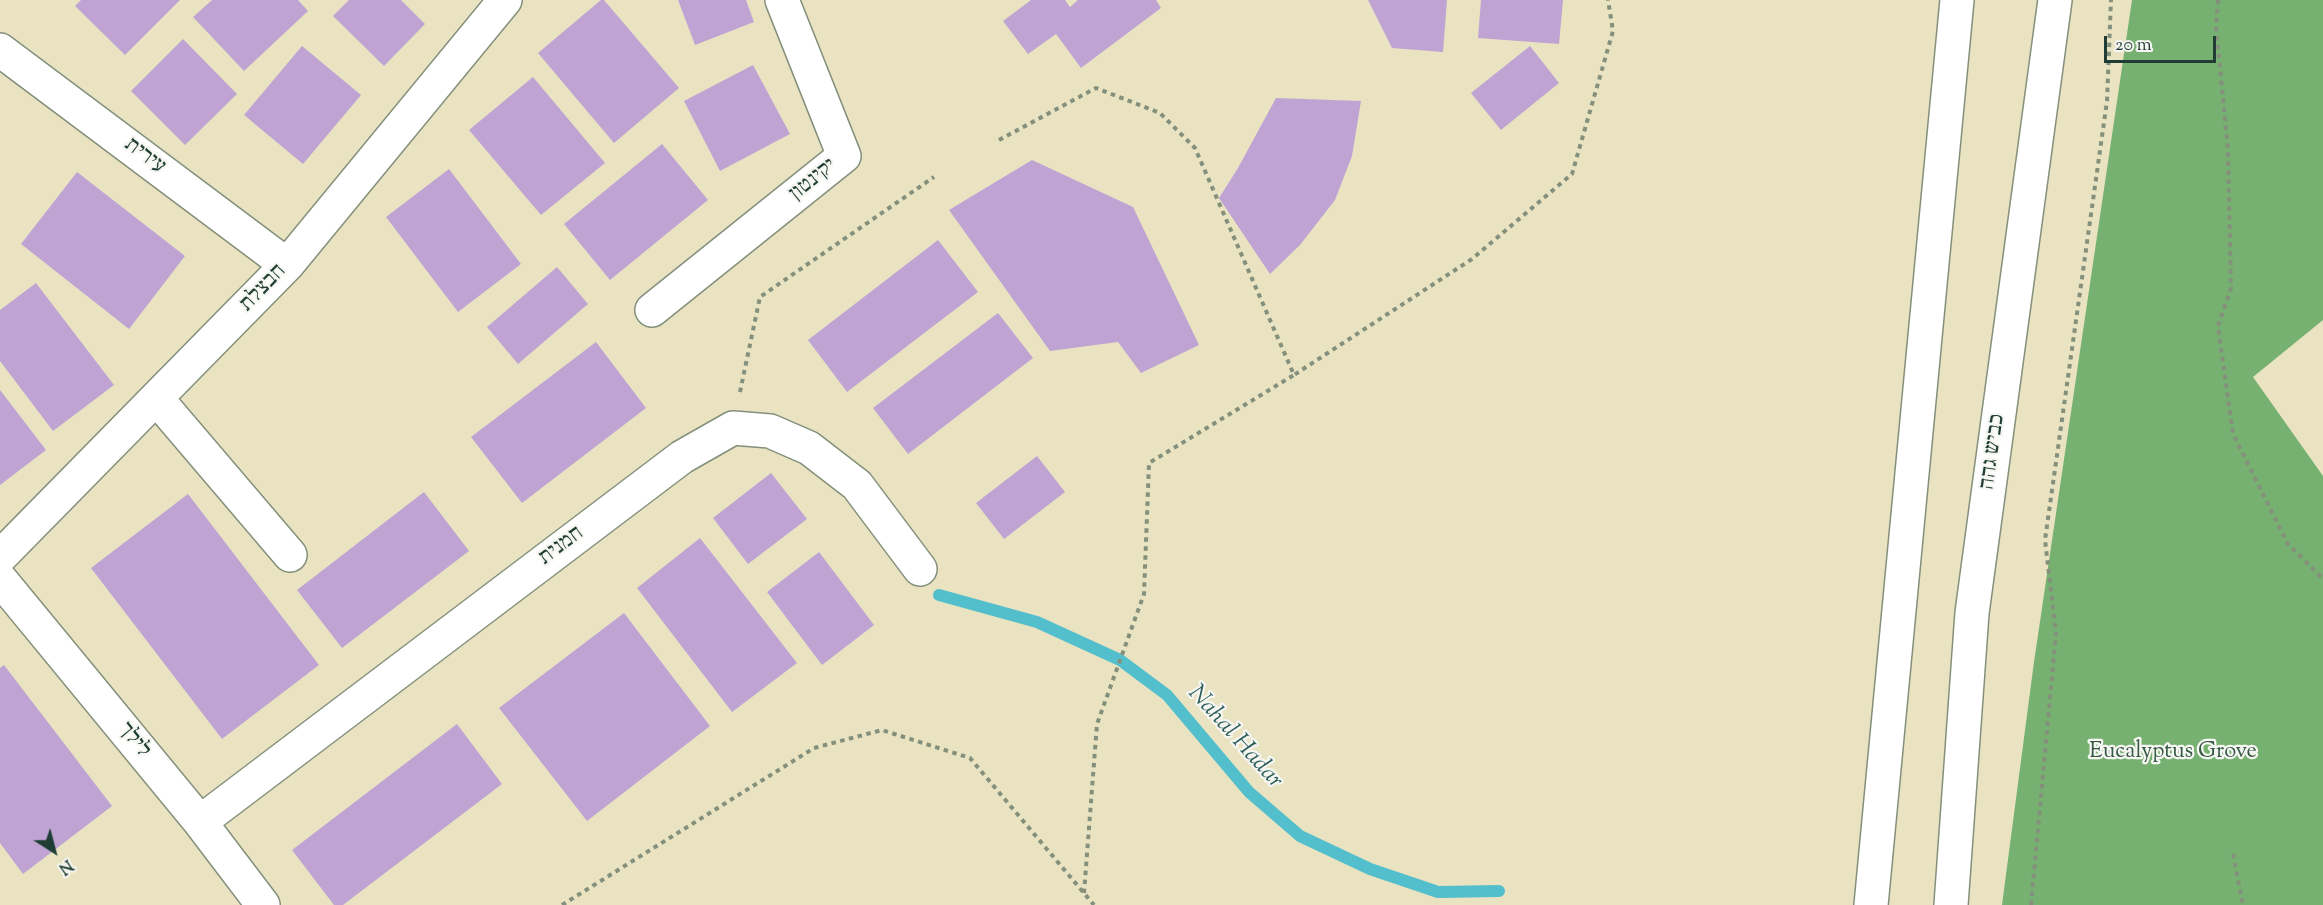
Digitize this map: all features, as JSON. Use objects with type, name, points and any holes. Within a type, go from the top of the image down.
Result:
[{"type":"main road","name":"חבצלת","points":[[0,557],[287,265],[505,0]]},
{"type":"main road","name":"יקינטון","points":[[652,310],[844,156],[782,0]]},
{"type":"main road","points":[[1871,905],[1957,0]]},
{"type":"main road","name":"כביש גהה","points":[[1951,905],[1972,613],[2055,0]]},
{"type":"main road","name":"עירית","points":[[0,50],[287,265]]},
{"type":"main road","points":[[157,399],[290,555]]},
{"type":"main road","points":[[733,428],[770,431],[809,447],[857,484],[920,569]]},
{"type":"main road","name":"חמנית","points":[[200,822],[682,457],[733,428]]},
{"type":"main road","name":"לילך","points":[[0,579],[200,822],[263,905]]},
{"type":"path","points":[[1084,893],[1097,724],[1144,594],[1149,463],[1294,375],[1472,259],[1572,174],[1613,31],[1608,0]]},
{"type":"path","points":[[2031,905],[2056,633],[2045,540],[2106,101],[2111,0]]},
{"type":"path","points":[[2218,0],[2216,27],[2228,150],[2231,288],[2218,326],[2233,434],[2288,544],[2323,579]]},
{"type":"path","points":[[999,140],[1096,88],[1160,113],[1195,148],[1294,375]]},
{"type":"path","points":[[733,428],[760,297],[934,177]]},
{"type":"path","points":[[562,905],[814,748],[882,730],[970,758],[1094,905]]},
{"type":"path","points":[[2233,854],[2243,905]]},
{"type":"green space","name":"Eucalyptus Grove","points":[[2132,0],[2323,0],[2323,320],[2253,377],[2323,476],[2323,905],[2002,905],[2034,662]]},
{"type":"building","points":[[81,0],[180,0],[125,55],[75,6]]},
{"type":"building","points":[[212,0],[298,0],[308,11],[244,71],[193,17]]},
{"type":"building","points":[[349,0],[401,0],[425,24],[384,66],[333,16]]},
{"type":"building","points":[[601,0],[604,0],[679,88],[614,143],[538,53]]},
{"type":"building","points":[[678,0],[746,0],[754,22],[695,45]]},
{"type":"building","points":[[1031,0],[1065,0],[1070,7],[1078,0],[1156,0],[1161,8],[1081,68],[1056,34],[1028,54],[1003,21]]},
{"type":"building","points":[[1368,0],[1447,0],[1443,52],[1392,48]]},
{"type":"building","points":[[1481,0],[1563,0],[1559,44],[1478,38]]},
{"type":"building","points":[[183,39],[237,94],[185,145],[131,91]]},
{"type":"building","points":[[302,46],[361,95],[303,164],[244,115]]},
{"type":"building","points":[[1530,46],[1559,83],[1501,130],[1471,93]]},
{"type":"building","points":[[753,65],[790,134],[720,171],[684,101]]},
{"type":"building","points":[[533,77],[605,163],[541,215],[469,130]]},
{"type":"building","points":[[1276,98],[1361,101],[1352,156],[1335,200],[1300,245],[1270,274],[1219,198]]},
{"type":"building","points":[[662,144],[708,200],[610,280],[564,224]]},
{"type":"building","points":[[1032,160],[1133,207],[1199,345],[1141,373],[1118,342],[1050,351],[949,210]]},
{"type":"building","points":[[449,169],[521,264],[458,312],[386,217]]},
{"type":"building","points":[[77,172],[185,256],[129,329],[21,244]]},
{"type":"building","points":[[938,240],[978,292],[847,392],[808,340]]},
{"type":"building","points":[[557,267],[588,304],[518,364],[487,327]]},
{"type":"building","points":[[36,283],[114,385],[53,431],[0,361],[0,310]]},
{"type":"building","points":[[998,313],[1033,358],[908,454],[873,408]]},
{"type":"building","points":[[596,342],[646,408],[522,503],[471,437]]},
{"type":"building","points":[[0,390],[46,450],[0,485]]},
{"type":"building","points":[[1037,456],[1065,492],[1004,539],[976,503]]},
{"type":"building","points":[[771,473],[807,519],[748,564],[713,518]]},
{"type":"building","points":[[424,492],[469,551],[342,648],[297,590]]},
{"type":"building","points":[[188,494],[319,665],[222,739],[91,568]]},
{"type":"building","points":[[700,538],[797,663],[732,712],[637,588]]},
{"type":"building","points":[[819,552],[874,625],[822,665],[767,592]]},
{"type":"building","points":[[624,613],[710,726],[587,821],[499,708]]},
{"type":"building","points":[[4,665],[112,806],[23,874],[0,843],[0,668]]},
{"type":"building","points":[[457,724],[502,784],[343,905],[334,905],[292,850]]},
{"type":"waterway","name":"Nahal Hadar","points":[[939,595],[1037,622],[1120,660],[1167,695],[1249,792],[1300,836],[1370,869],[1438,892],[1499,891]]}]
